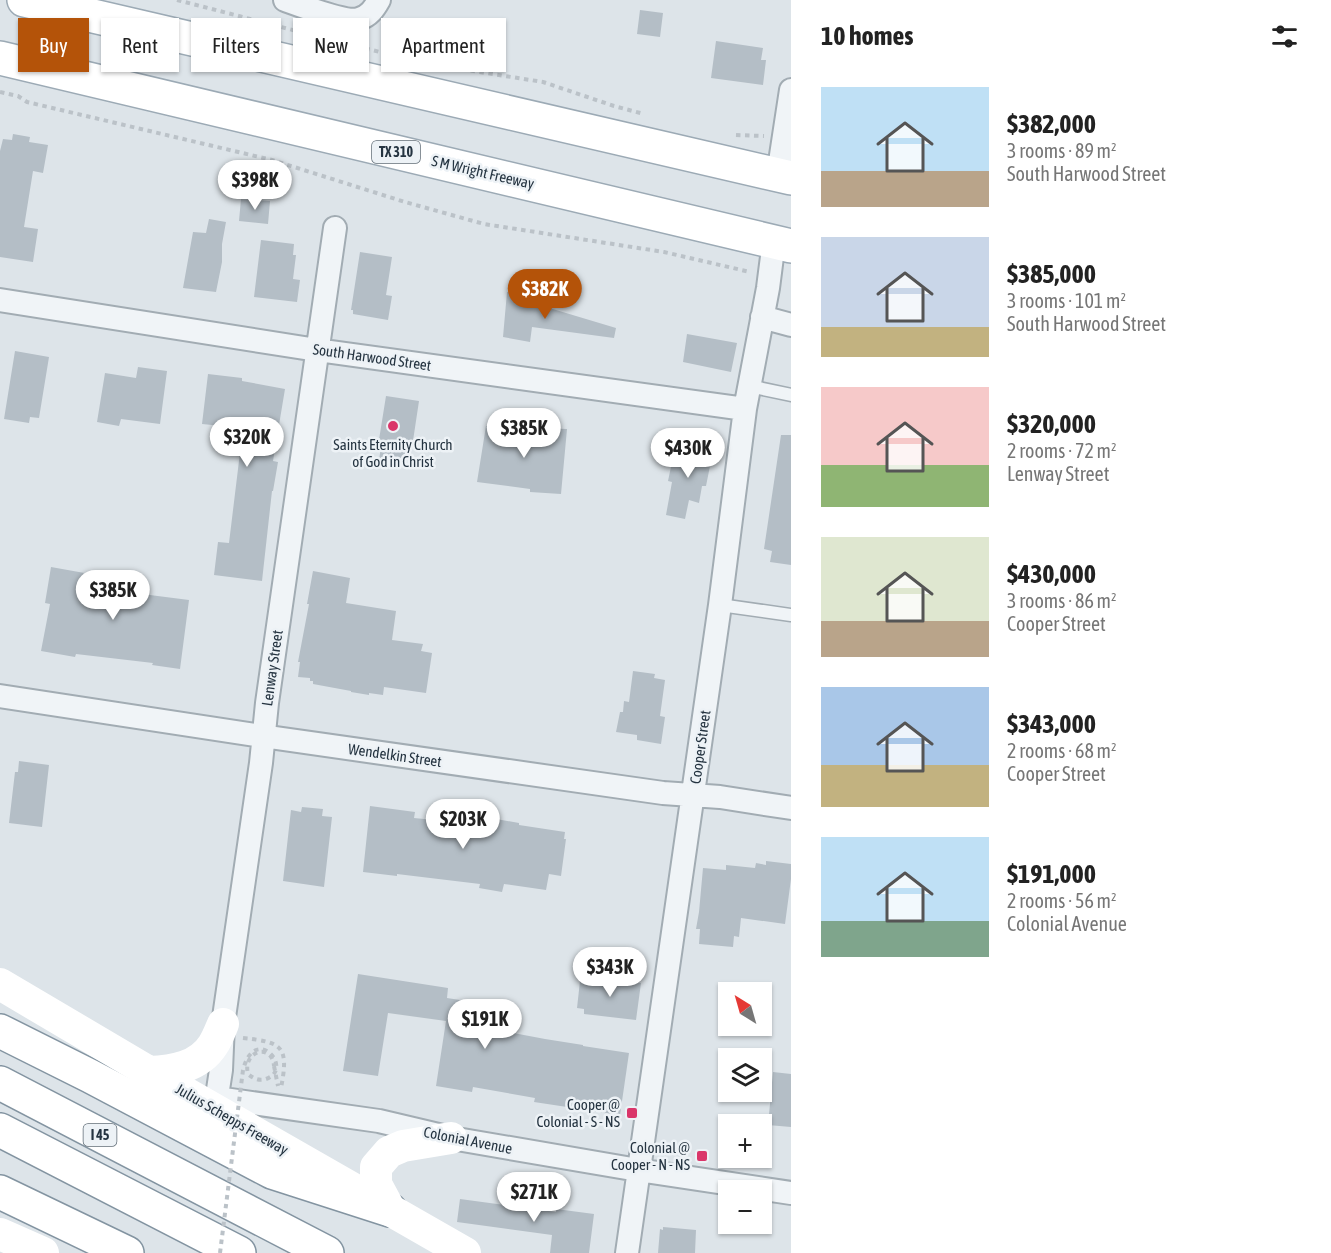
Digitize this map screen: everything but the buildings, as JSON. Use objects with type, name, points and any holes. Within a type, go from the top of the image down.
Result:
[{"type":"main road","points":[[24,0],[784,177]]},
{"type":"main road","name":"S M Wright Freeway","points":[[0,58],[782,244]]},
{"type":"main road","name":"Julius Schepps Freeway","points":[[0,984],[149,1072],[216,1103],[390,1210],[465,1253]]},
{"type":"main road","points":[[0,1031],[272,1172],[390,1210]]},
{"type":"main road","points":[[149,1072],[170,1071],[186,1067],[198,1060],[230,1031]]},
{"type":"main road","name":"I 45","points":[[0,1083],[327,1253]]},
{"type":"main road","points":[[0,1130],[239,1253]]},
{"type":"main road","points":[[390,1210],[376,1185],[375,1167],[389,1152],[403,1146],[451,1138]]},
{"type":"main road","points":[[0,1192],[127,1253]]},
{"type":"main road","points":[[0,1234],[43,1253]]},
{"type":"street","points":[[285,0],[358,20],[375,6]]},
{"type":"street","points":[[784,177],[783,141],[791,90]]},
{"type":"street","name":"Lenway Street","points":[[216,1103],[230,1031],[261,763],[262,736],[335,228]]},
{"type":"street","name":"Cooper Street","points":[[627,1253],[720,604],[745,410],[769,277],[782,244]]},
{"type":"street","name":"South Harwood Street","points":[[0,300],[318,350],[745,410]]},
{"type":"street","points":[[762,317],[791,326]]},
{"type":"street","name":"Wendelkin Street","points":[[0,696],[663,793],[720,797],[791,808]]},
{"type":"street","name":"Colonial Avenue","points":[[216,1103],[379,1121],[451,1138],[791,1193]]},
{"type":"lane","points":[[749,386],[791,395]]},
{"type":"lane","points":[[720,604],[791,615]]},
{"type":"path","points":[[177,0],[293,30]]},
{"type":"path","points":[[369,49],[436,66],[543,82],[645,114]]},
{"type":"path","points":[[0,92],[18,96],[27,102],[272,160],[484,224],[664,252],[769,277]]},
{"type":"path","points":[[726,133],[736,136],[762,135],[783,141]]},
{"type":"path","points":[[220,1253],[246,1060],[257,1049],[267,1050],[274,1057],[276,1067],[272,1076],[263,1080],[258,1080],[248,1074],[247,1068],[252,1055],[266,1053],[273,1060],[274,1066],[280,1094],[285,1070],[285,1061],[277,1045],[230,1031]]},
{"type":"place","name":"Saints Eternity Church of God in Christ","points":[[393,426]]},
{"type":"place","name":"Cooper @ Colonial - S - NS","points":[[632,1113]]},
{"type":"place","name":"Colonial @ Cooper - N - NS","points":[[702,1156]]}]
